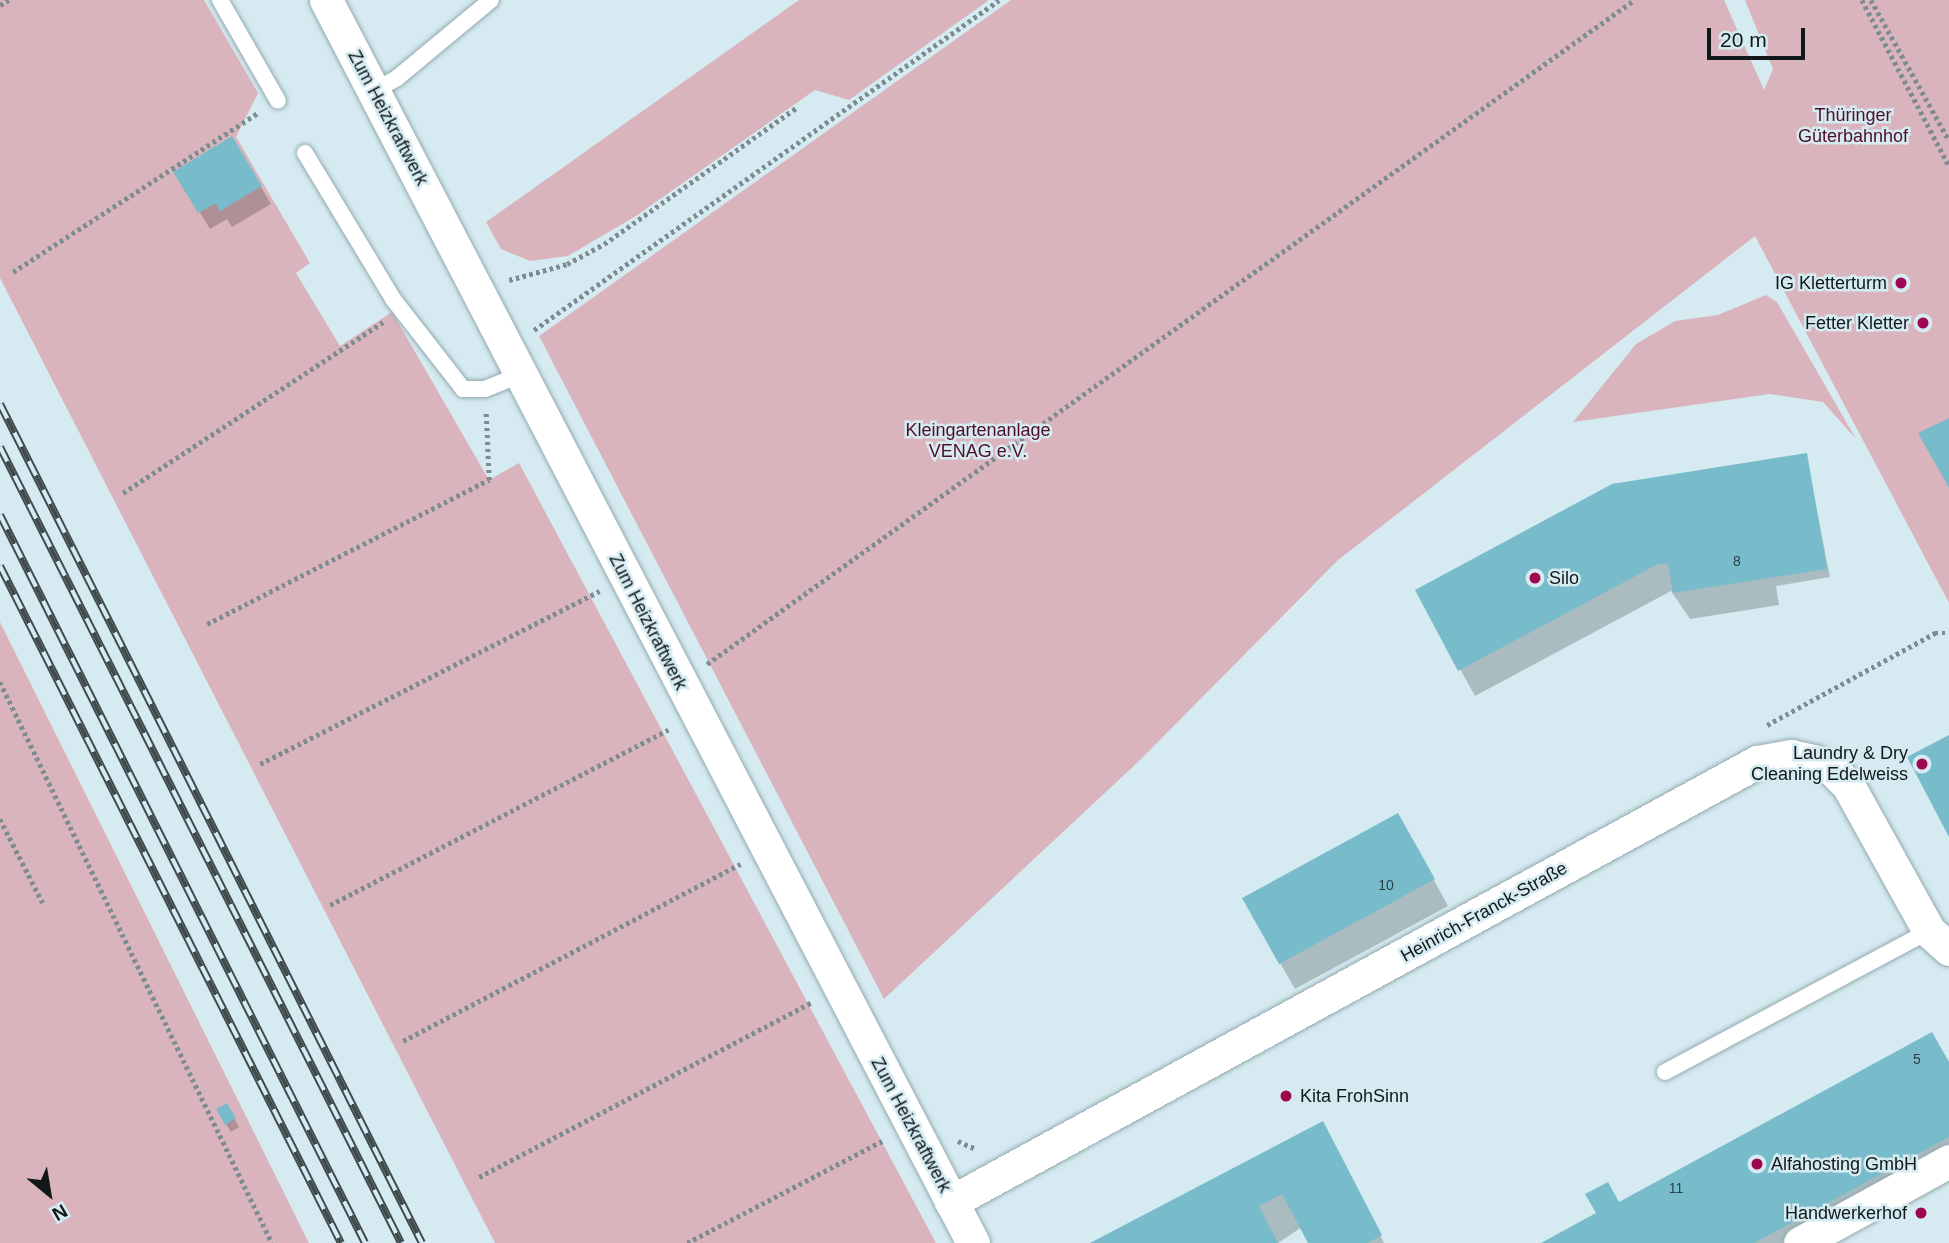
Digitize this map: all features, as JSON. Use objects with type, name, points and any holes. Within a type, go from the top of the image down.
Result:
[{"type":"street","name":"Zum Heizkraftwerk","points":[[326,0],[973,1243]]},
{"type":"street","name":"Heinrich-Franck-Straße","points":[[951,1202],[1757,762],[1791,756],[1831,768],[1848,785],[1939,940]]},
{"type":"street","points":[[1800,1243],[1949,1161]]},
{"type":"lane","points":[[220,0],[278,101]]},
{"type":"lane","points":[[373,92],[397,78],[491,0]]},
{"type":"lane","points":[[305,153],[401,310],[463,389],[485,388],[522,374]]},
{"type":"lane","points":[[1665,1072],[1939,940]]},
{"type":"path","points":[[0,5],[9,0]]},
{"type":"path","points":[[537,345],[530,332],[999,0]]},
{"type":"path","points":[[678,680],[1634,0]]},
{"type":"path","points":[[1862,0],[1949,166]]},
{"type":"path","points":[[1871,0],[1949,141]]},
{"type":"path","points":[[13,271],[278,101]]},
{"type":"path","points":[[477,286],[533,276],[604,244],[796,108]]},
{"type":"path","points":[[123,493],[401,310]]},
{"type":"path","points":[[207,624],[489,480],[485,388]]},
{"type":"path","points":[[260,764],[603,589]]},
{"type":"path","points":[[1755,732],[1936,632],[1949,633]]},
{"type":"path","points":[[0,682],[272,1243]]},
{"type":"path","points":[[330,905],[675,726]]},
{"type":"path","points":[[0,819],[43,903]]},
{"type":"path","points":[[403,1041],[747,861]]},
{"type":"path","points":[[479,1177],[819,999]]},
{"type":"path","points":[[950,1135],[982,1150]]},
{"type":"path","points":[[687,1243],[891,1136]]},
{"type":"green space","points":[[0,0],[204,0],[258,93],[236,137],[310,263],[296,273],[340,346],[392,312],[489,480],[519,463],[936,1243],[495,1243],[0,278]]},
{"type":"green space","points":[[799,0],[989,0],[849,100],[815,90],[636,216],[568,256],[530,261],[501,249],[486,222]]},
{"type":"green space","name":"Kleingartenanlage VENAG e.V.","points":[[1011,0],[1724,0],[1764,90],[1773,69],[1745,0],[1949,0],[1949,603],[1755,236],[1338,560],[1138,762],[884,999],[539,336]]},
{"type":"green space","points":[[1766,295],[1777,302],[1856,439],[1823,402],[1770,394],[1573,422],[1636,344],[1675,321],[1718,315]]},
{"type":"green space","points":[[0,622],[309,1243],[0,1243]]},
{"type":"building","points":[[232,136],[262,186],[220,211],[216,203],[198,213],[173,172]]},
{"type":"building","points":[[1949,418],[1949,488],[1918,433]]},
{"type":"building","points":[[1807,453],[1827,569],[1673,593],[1668,563],[1656,565],[1458,671],[1415,590],[1612,484]]},
{"type":"building","points":[[1949,735],[1949,837],[1907,757]]},
{"type":"building","points":[[1398,813],[1435,879],[1279,964],[1242,898]]},
{"type":"building","points":[[1932,1032],[1949,1062],[1949,1137],[1754,1243],[1541,1243],[1596,1213],[1585,1194],[1608,1182],[1619,1202]]},
{"type":"building","points":[[227,1103],[236,1118],[225,1125],[216,1109]]},
{"type":"building","points":[[1323,1121],[1382,1235],[1367,1243],[1308,1243],[1282,1194],[1259,1206],[1278,1243],[1090,1243]]},
{"type":"railway","points":[[0,404],[422,1243]]},
{"type":"railway","points":[[0,447],[401,1243]]},
{"type":"railway","points":[[0,515],[365,1243]]},
{"type":"railway","points":[[0,566],[341,1243]]},
{"type":"place","name":"IG Kletterturm","points":[[1901,283]]},
{"type":"place","name":"Fetter Kletter","points":[[1923,323]]},
{"type":"place","name":"Silo","points":[[1535,578]]},
{"type":"place","name":"Laundry & Dry Cleaning Edelweiss","points":[[1922,764]]},
{"type":"place","name":"Kita FrohSinn","points":[[1286,1096]]},
{"type":"place","name":"Alfahosting GmbH","points":[[1757,1164]]},
{"type":"place","name":"Handwerkerhof","points":[[1921,1213]]},
{"type":"park label","name":"Thüringer Güterbahnhof","points":[[1853,126]]}]
